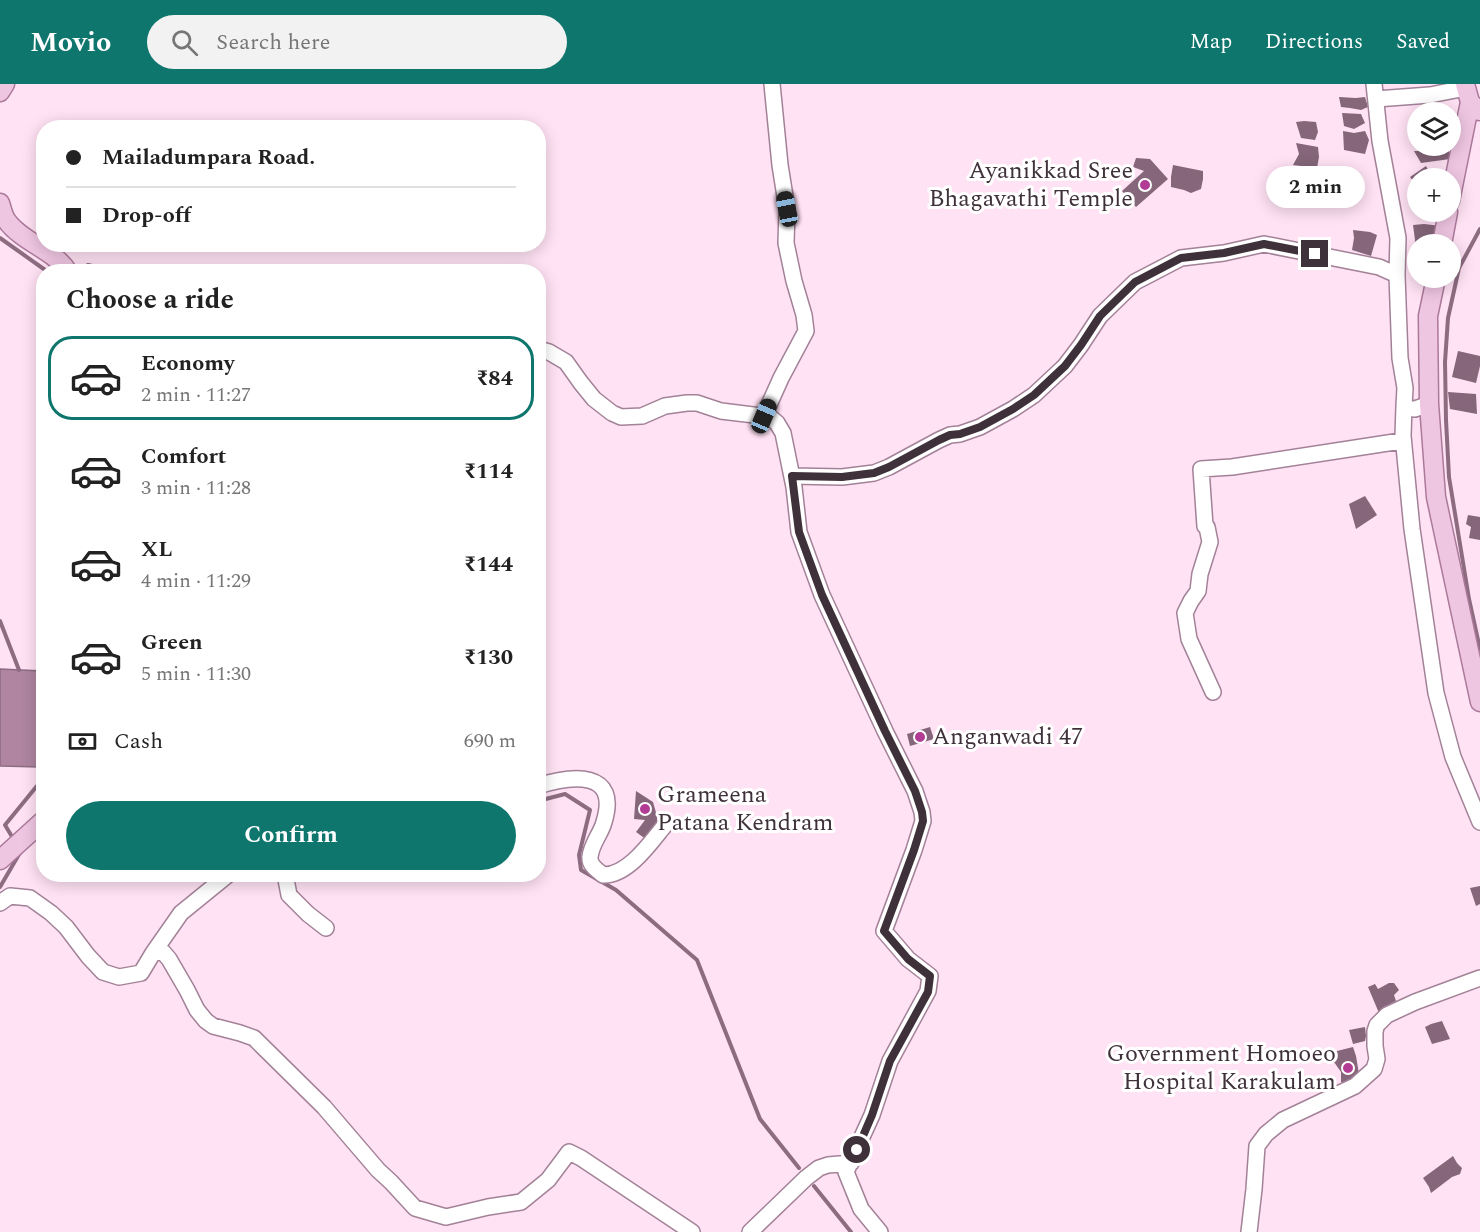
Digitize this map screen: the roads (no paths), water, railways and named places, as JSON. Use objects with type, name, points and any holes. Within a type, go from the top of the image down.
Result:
[{"type":"main road","points":[[0,92],[4,84]]},
{"type":"main road","points":[[1456,168],[1470,96]]},
{"type":"main road","points":[[2,216],[36,246]]},
{"type":"main road","points":[[46,252],[62,264]]},
{"type":"main road","points":[[1434,288],[1428,316],[1429,404],[1436,497],[1480,702]]},
{"type":"main road","points":[[11,849],[36,827]]},
{"type":"street","points":[[764,416],[806,332],[786,243],[787,209],[772,84]]},
{"type":"street","points":[[1470,96],[1375,92],[1380,141],[1398,238],[1400,358],[1405,388],[1404,436],[1412,529],[1436,693],[1453,757],[1480,822]]},
{"type":"street","points":[[792,476],[842,477],[874,473],[939,440],[980,427],[1013,409],[1034,395],[1065,366],[1100,316],[1135,282],[1181,258],[1224,253],[1264,244],[1379,267],[1397,275]]},
{"type":"street","points":[[546,351],[566,362],[594,399],[621,417],[642,416],[665,406],[697,403],[721,411],[764,416],[774,420],[781,429],[792,476],[799,532],[822,595],[915,791],[922,812],[923,821],[914,850],[884,931],[908,959],[930,976],[928,992],[890,1061],[872,1115],[846,1172],[861,1209],[880,1232]]},
{"type":"street","points":[[1404,406],[1415,409],[1429,404]]},
{"type":"street","points":[[1213,693],[1190,639],[1185,613],[1198,591],[1200,574],[1210,542],[1205,526],[1201,469],[1232,467],[1401,441],[1404,436]]},
{"type":"street","points":[[546,784],[578,779],[596,782],[604,789],[608,810],[589,858],[591,864],[603,875],[616,873],[624,868],[645,849],[665,825]]},
{"type":"street","points":[[0,903],[10,896],[30,898],[66,927],[103,972],[120,977],[141,973],[181,913],[219,882]]},
{"type":"street","points":[[287,882],[289,895],[326,928]]},
{"type":"street","points":[[153,953],[163,952],[169,959],[197,1010],[206,1021],[213,1026],[254,1038],[324,1107],[378,1170],[415,1208],[446,1217],[520,1202],[548,1180],[569,1152],[692,1232]]},
{"type":"street","points":[[1249,1232],[1257,1146],[1266,1134],[1283,1120],[1355,1086],[1374,1069],[1377,1059],[1375,1031],[1386,1015],[1480,978]]},
{"type":"street","points":[[750,1232],[819,1168],[851,1163]]},
{"type":"waterway","points":[[1480,229],[1459,268],[1448,318],[1445,362],[1449,477],[1469,599],[1480,649]]},
{"type":"waterway","points":[[0,238],[37,264]]},
{"type":"waterway","points":[[0,621],[19,670]]},
{"type":"waterway","points":[[14,840],[5,825],[36,787]]},
{"type":"waterway","points":[[546,799],[565,794],[590,810],[579,855],[581,870],[616,890],[697,960],[760,1119],[799,1168]]},
{"type":"waterway","points":[[0,887],[21,851]]},
{"type":"waterway","points":[[814,1186],[851,1232]]},
{"type":"place","name":"Ayanikkad Sree Bhagavathi Temple","points":[[1145,185]]},
{"type":"place","name":"Anganwadi 47","points":[[920,737]]},
{"type":"place","name":"Grameena Patana Kendram","points":[[645,809]]},
{"type":"place","name":"Government Homoeo Hospital Karakulam","points":[[1348,1068]]}]
